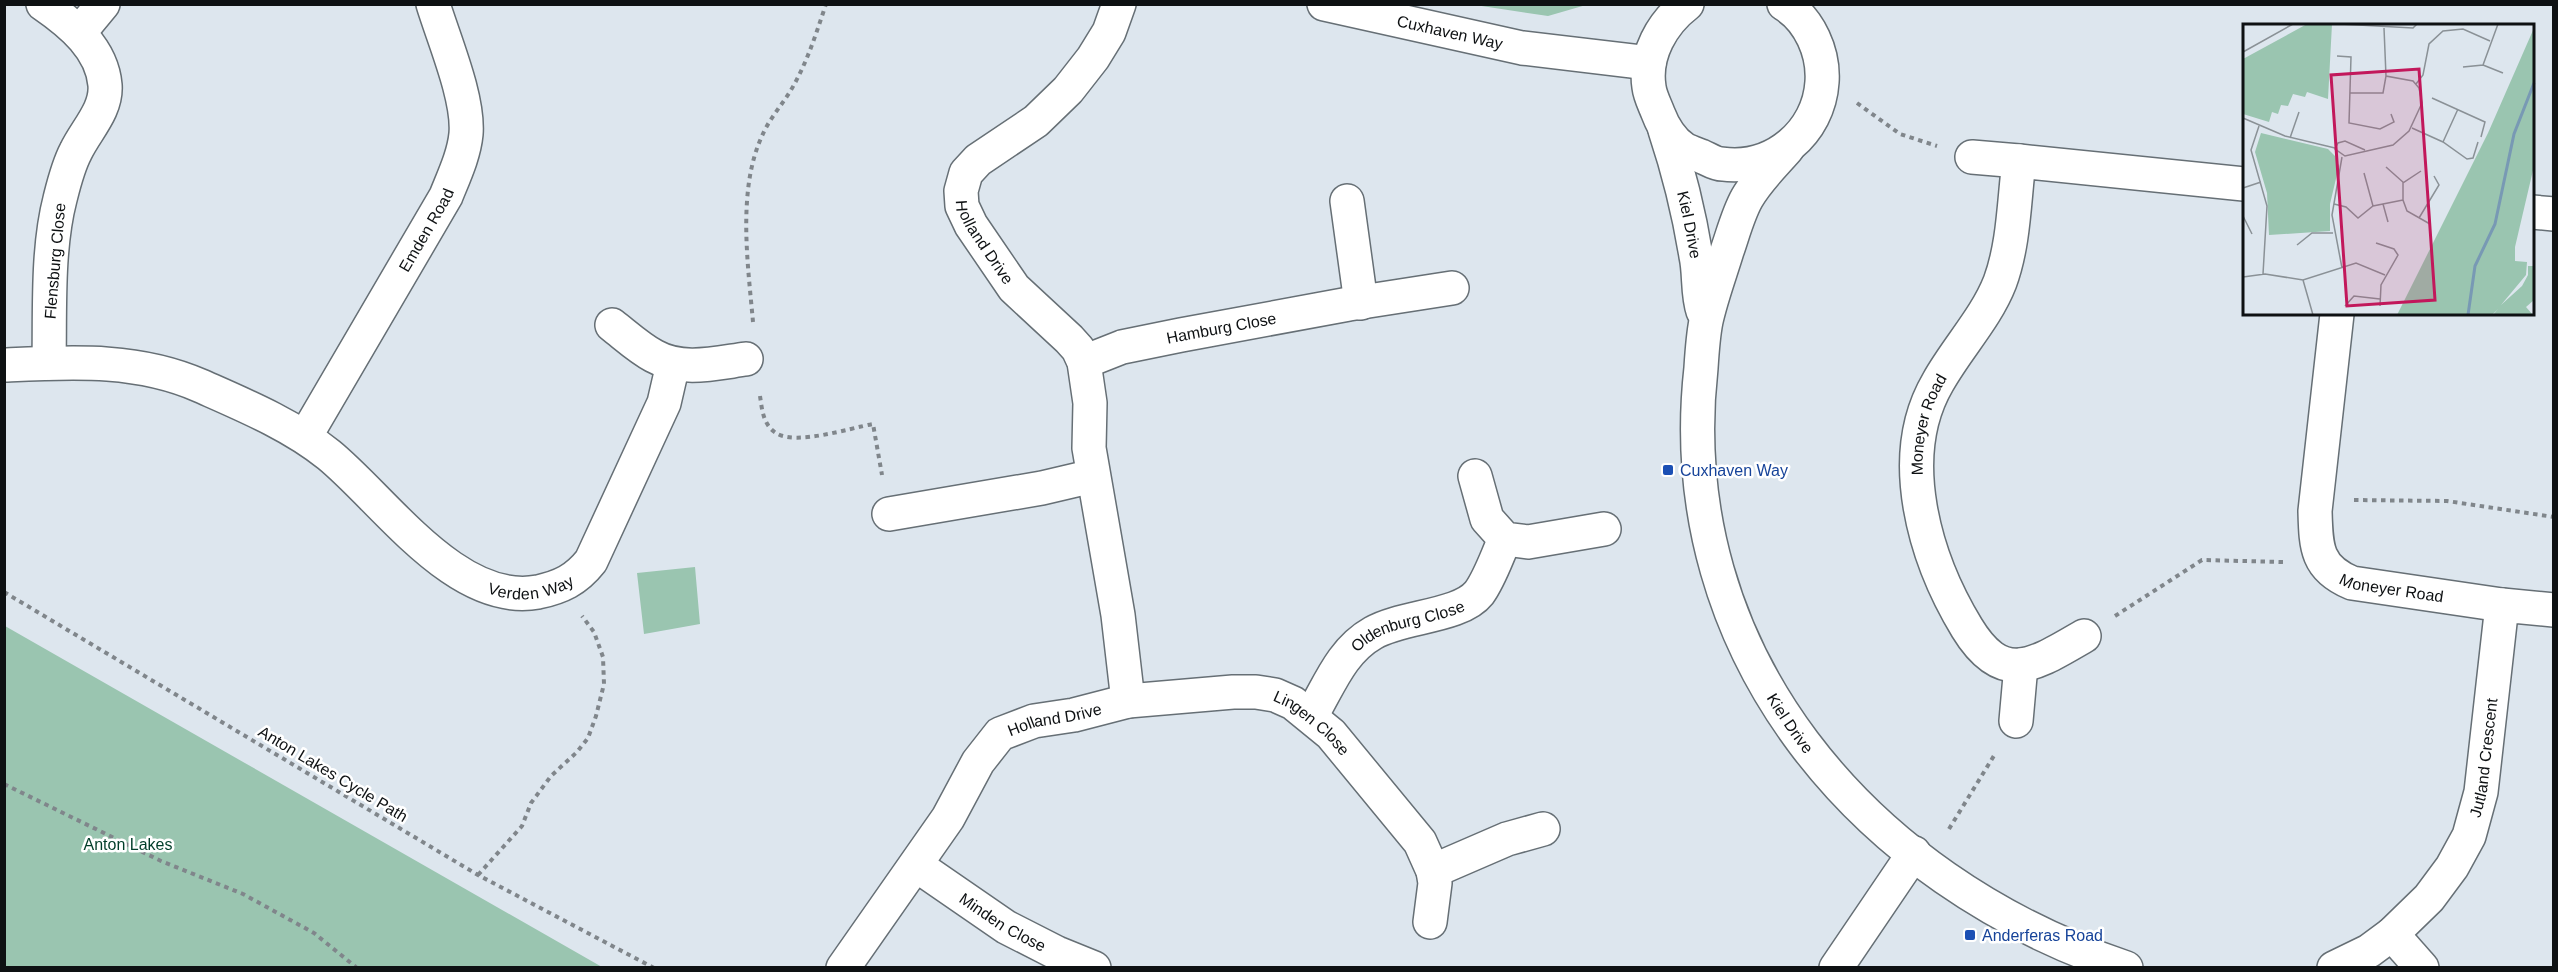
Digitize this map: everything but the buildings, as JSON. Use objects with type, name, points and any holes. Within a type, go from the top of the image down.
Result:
[{"type":"street","name":"Flensburg Close","points":[[43,4],[79,33],[96,54],[103,71],[105,88],[102,107],[76,151],[59,202],[50,300],[49,363]]},
{"type":"street","points":[[79,33],[103,4]]},
{"type":"street","name":"Emden Road","points":[[305,437],[446,196],[461,158],[466,134],[465,110],[433,4]]},
{"type":"street","name":"Holland Drive","points":[[843,968],[948,818],[978,762],[1000,734],[1034,721],[1074,715],[1128,701],[1118,615],[1089,448],[1088,382],[1084,362],[1078,349],[1069,339],[1014,288],[971,225],[962,206],[961,191],[966,173],[978,160],[1036,121],[1068,90],[1109,32],[1119,4]]},
{"type":"street","name":"Cuxhaven Way","points":[[1324,4],[1522,48],[1649,63]]},
{"type":"street","points":[[1649,63],[1664,27],[1688,4]]},
{"type":"street","points":[[1784,4],[1801,18],[1817,44],[1823,69],[1823,80]]},
{"type":"street","name":"Kiel Drive","points":[[1649,63],[1649,88],[1680,174],[1689,214],[1698,263],[1699,298],[1706,321]]},
{"type":"street","name":"Kiel Drive","points":[[1823,80],[1821,100],[1808,128],[1760,179],[1747,199],[1733,234],[1706,321],[1698,392],[1698,451],[1712,547],[1723,589],[1739,631],[1778,708],[1808,750],[1840,788],[1868,815],[1921,858],[1988,906],[2098,958],[2126,968]]},
{"type":"street","points":[[1665,129],[1684,149],[1721,164],[1751,164],[1787,149]]},
{"type":"street","points":[[1972,157],[2243,184]]},
{"type":"street","name":"Moneyer Road","points":[[2019,161],[2011,237],[2000,283],[1936,384],[1927,407],[1919,438],[1916,468],[1920,501],[1928,538],[1958,612],[1976,642],[1988,656],[2001,664],[2021,665],[2047,658],[2084,636]]},
{"type":"street","points":[[1347,201],[1361,303]]},
{"type":"street","points":[[2534,212],[2553,214]]},
{"type":"street","name":"Hamburg Close","points":[[1084,362],[1122,347],[1452,288]]},
{"type":"street","name":"Moneyer Road","points":[[2337,315],[2316,500],[2315,541],[2323,562],[2335,576],[2352,583],[2502,605]]},
{"type":"street","points":[[612,326],[654,356],[674,364],[695,365],[753,359]]},
{"type":"street","points":[[4,365],[112,363],[145,369],[199,385],[305,437]]},
{"type":"street","name":"Verden Way","points":[[305,437],[329,455],[418,541],[449,566],[492,590],[504,593],[532,593],[561,586],[581,573],[591,561],[664,403],[674,364]]},
{"type":"street","points":[[889,514],[1042,488],[1093,476]]},
{"type":"street","points":[[1475,476],[1480,503],[1487,519],[1504,539],[1528,543],[1604,529]]},
{"type":"street","name":"Oldenburg Close","points":[[1311,716],[1337,668],[1353,648],[1373,633],[1395,623],[1452,610],[1470,603],[1480,591],[1504,539]]},
{"type":"street","points":[[2502,605],[2553,610]]},
{"type":"street","name":"Jutland Crescent","points":[[2392,934],[2429,898],[2452,867],[2469,836],[2481,792],[2502,605]]},
{"type":"street","points":[[2016,721],[2021,665]]},
{"type":"street","name":"Lingen Close","points":[[1128,701],[1256,692],[1275,695],[1293,703],[1311,716],[1331,734],[1420,842],[1432,871],[1434,899],[1430,922]]},
{"type":"street","points":[[1432,871],[1507,839],[1543,829]]},
{"type":"street","points":[[1836,968],[1921,858]]},
{"type":"street","name":"Minden Close","points":[[916,865],[1005,927],[1057,953],[1094,968]]},
{"type":"street","points":[[2334,968],[2369,951],[2392,934],[2422,968]]},
{"type":"path","points":[[826,4],[806,61],[792,89],[762,135],[755,155],[747,200],[753,359],[762,412],[768,425],[776,434],[790,438],[873,424],[889,514]]},
{"type":"path","points":[[1823,80],[1900,134],[1972,157]]},
{"type":"path","points":[[2316,500],[2447,501],[2553,517]]},
{"type":"path","points":[[2084,636],[2202,560],[2323,562]]},
{"type":"path","points":[[478,875],[522,826],[531,802],[550,776],[583,745],[596,716],[604,684],[603,657],[594,632],[561,586]]},
{"type":"path","name":"Anton Lakes Cycle Path","points":[[4,592],[478,875],[654,968]]},
{"type":"path","points":[[1921,858],[2016,721]]},
{"type":"path","points":[[4,784],[161,861],[243,894],[314,933],[357,968]]},
{"type":"green space","points":[[1586,4],[1548,16],[1475,5]]},
{"type":"green space","points":[[695,567],[700,624],[644,634],[637,573]]},
{"type":"green space","name":"Anton Lakes","points":[[5,626],[602,967],[5,967]]},
{"type":"place","name":"Cuxhaven Way","points":[[1668,470]]},
{"type":"place","name":"Anderferas Road","points":[[1970,935]]}]
